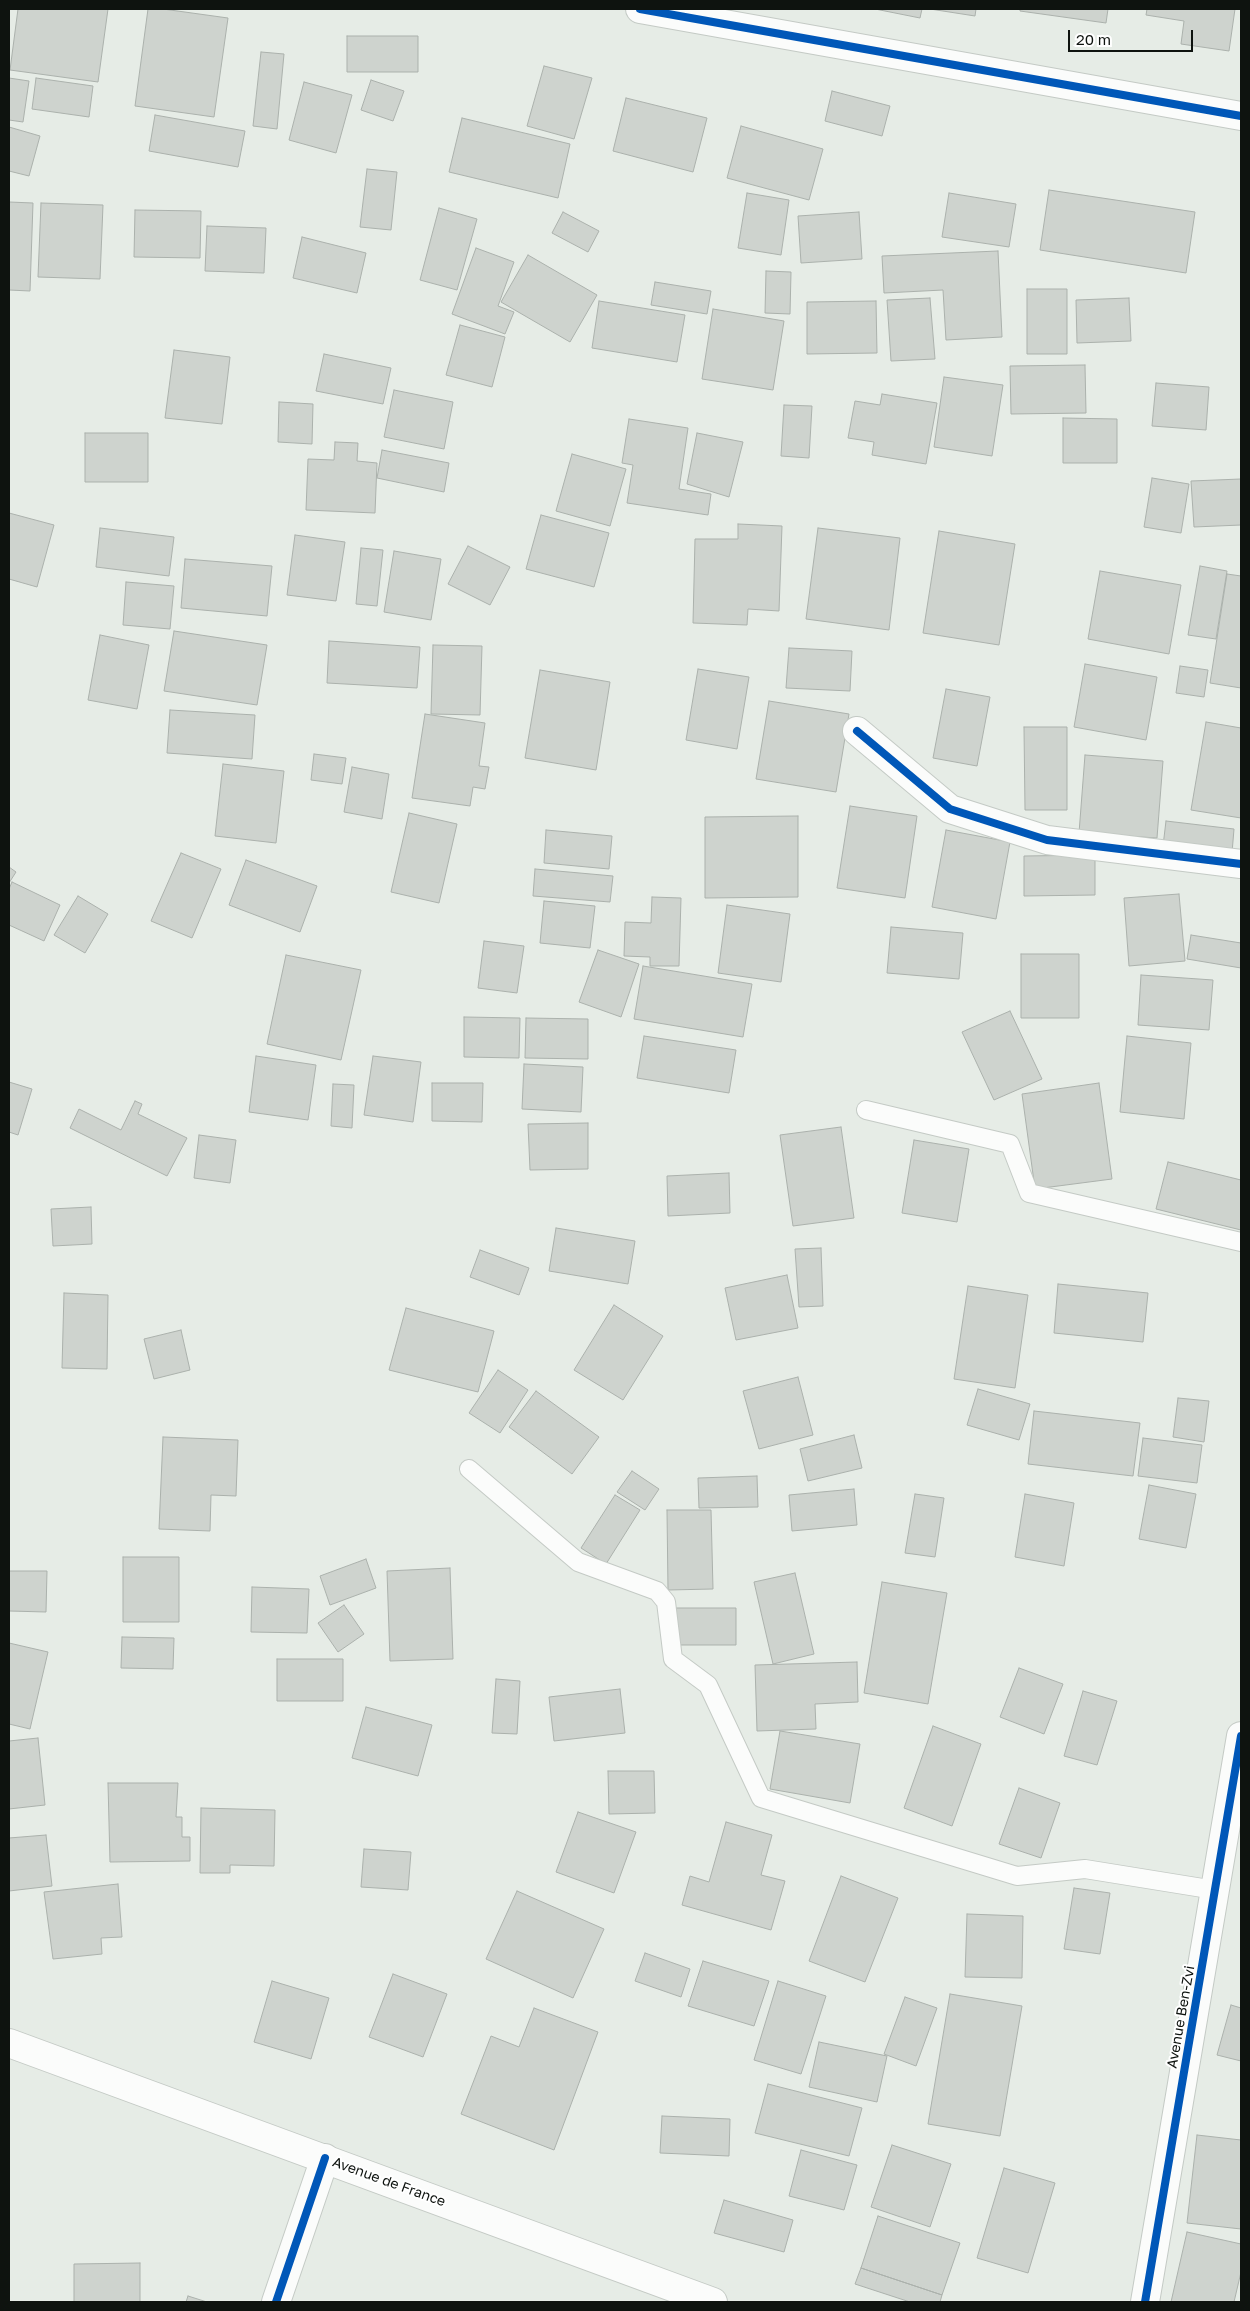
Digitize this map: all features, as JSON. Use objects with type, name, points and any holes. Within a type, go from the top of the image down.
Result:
[{"type":"street","points":[[640,9],[1241,116]]},
{"type":"street","points":[[857,731],[950,809],[1047,840],[1241,864]]},
{"type":"street","name":"Avenue Ben-Zvi","points":[[1145,2302],[1241,1736]]},
{"type":"street","name":"Avenue de France","points":[[9,2044],[325,2158],[713,2302]]},
{"type":"street","points":[[276,2302],[325,2158]]},
{"type":"lane","points":[[866,1110],[1010,1144],[1029,1193],[1241,1242]]},
{"type":"lane","points":[[469,1469],[578,1562],[657,1591],[666,1602],[673,1659],[708,1685],[761,1798],[1017,1876],[1085,1869],[1215,1890]]},
{"type":"building","points":[[18,9],[108,9],[98,82],[10,70]]},
{"type":"building","points":[[148,9],[163,9],[228,18],[214,117],[135,106]]},
{"type":"building","points":[[875,9],[922,9],[920,18]]},
{"type":"building","points":[[930,9],[976,9],[975,16]]},
{"type":"building","points":[[1020,9],[1108,9],[1106,23],[1020,11]]},
{"type":"building","points":[[1147,9],[1235,9],[1229,51],[1181,44],[1184,21],[1146,15]]},
{"type":"building","points":[[347,36],[418,36],[418,72],[347,72]]},
{"type":"building","points":[[261,52],[284,54],[277,129],[253,126]]},
{"type":"building","points":[[544,66],[592,78],[574,139],[527,126]]},
{"type":"building","points":[[9,78],[29,81],[23,122],[9,120]]},
{"type":"building","points":[[36,78],[93,86],[89,117],[32,109]]},
{"type":"building","points":[[371,80],[404,91],[393,121],[361,110]]},
{"type":"building","points":[[304,82],[352,95],[336,153],[289,140]]},
{"type":"building","points":[[832,91],[890,106],[882,136],[825,121]]},
{"type":"building","points":[[626,98],[707,118],[693,172],[613,151]]},
{"type":"building","points":[[155,115],[245,131],[238,167],[149,151]]},
{"type":"building","points":[[462,118],[570,144],[558,198],[449,172]]},
{"type":"building","points":[[741,126],[823,149],[809,200],[727,178]]},
{"type":"building","points":[[9,127],[40,136],[29,176],[9,171]]},
{"type":"building","points":[[367,169],[397,172],[391,230],[360,227]]},
{"type":"building","points":[[1049,190],[1195,212],[1186,273],[1040,250]]},
{"type":"building","points":[[747,193],[789,200],[781,255],[738,248]]},
{"type":"building","points":[[949,193],[1016,204],[1009,247],[942,237]]},
{"type":"building","points":[[9,202],[33,203],[30,291],[9,290]]},
{"type":"building","points":[[41,203],[103,205],[100,279],[38,277]]},
{"type":"building","points":[[439,208],[477,219],[457,290],[420,280]]},
{"type":"building","points":[[135,210],[201,211],[200,258],[134,257]]},
{"type":"building","points":[[563,212],[599,231],[588,252],[552,233]]},
{"type":"building","points":[[859,212],[862,259],[801,263],[798,216]]},
{"type":"building","points":[[207,226],[266,228],[264,273],[205,271]]},
{"type":"building","points":[[302,237],[366,253],[357,293],[293,278]]},
{"type":"building","points":[[476,248],[514,262],[498,306],[514,312],[505,334],[452,314]]},
{"type":"building","points":[[998,251],[1002,337],[946,340],[943,290],[884,293],[882,256]]},
{"type":"building","points":[[528,255],[597,295],[570,342],[501,302]]},
{"type":"building","points":[[766,271],[791,272],[790,314],[765,313]]},
{"type":"building","points":[[655,282],[711,291],[707,314],[651,305]]},
{"type":"building","points":[[1027,289],[1067,289],[1067,354],[1027,354]]},
{"type":"building","points":[[930,298],[935,359],[891,361],[887,300]]},
{"type":"building","points":[[1129,298],[1131,341],[1077,343],[1076,300]]},
{"type":"building","points":[[599,301],[685,315],[677,362],[592,348]]},
{"type":"building","points":[[876,301],[877,353],[807,354],[807,302]]},
{"type":"building","points":[[713,309],[784,321],[773,390],[702,379]]},
{"type":"building","points":[[460,325],[505,337],[492,387],[446,375]]},
{"type":"building","points":[[174,350],[230,357],[222,424],[165,418]]},
{"type":"building","points":[[324,354],[391,368],[383,404],[316,391]]},
{"type":"building","points":[[1085,365],[1086,413],[1011,414],[1010,366]]},
{"type":"building","points":[[944,377],[1003,385],[992,456],[934,447]]},
{"type":"building","points":[[1156,383],[1209,387],[1206,430],[1152,426]]},
{"type":"building","points":[[394,390],[453,402],[444,449],[384,437]]},
{"type":"building","points":[[882,394],[937,403],[926,464],[872,455],[874,442],[848,438],[855,401],[880,405]]},
{"type":"building","points":[[279,402],[313,404],[312,444],[278,442]]},
{"type":"building","points":[[784,405],[812,406],[809,458],[781,456]]},
{"type":"building","points":[[1063,418],[1117,419],[1117,463],[1063,463]]},
{"type":"building","points":[[629,419],[688,428],[679,489],[711,494],[708,515],[627,503],[633,465],[622,463]]},
{"type":"building","points":[[85,433],[148,433],[148,482],[85,482]]},
{"type":"building","points":[[697,433],[743,442],[729,497],[687,484]]},
{"type":"building","points":[[335,442],[358,443],[357,461],[377,463],[375,513],[306,510],[308,459],[334,460]]},
{"type":"building","points":[[382,450],[449,463],[444,492],[377,478]]},
{"type":"building","points":[[572,454],[626,469],[610,526],[556,511]]},
{"type":"building","points":[[1152,478],[1189,484],[1181,533],[1144,527]]},
{"type":"building","points":[[1241,479],[1241,525],[1194,527],[1191,481]]},
{"type":"building","points":[[9,513],[54,525],[37,587],[9,579]]},
{"type":"building","points":[[541,515],[609,533],[594,587],[526,569]]},
{"type":"building","points":[[738,524],[782,526],[779,611],[748,609],[747,625],[693,623],[695,539],[738,539]]},
{"type":"building","points":[[100,528],[174,537],[169,576],[96,567]]},
{"type":"building","points":[[818,528],[900,538],[889,630],[806,619]]},
{"type":"building","points":[[939,531],[1015,544],[999,645],[923,633]]},
{"type":"building","points":[[295,535],[345,542],[336,601],[287,595]]},
{"type":"building","points":[[468,546],[510,567],[490,605],[448,584]]},
{"type":"building","points":[[361,548],[383,550],[377,606],[356,604]]},
{"type":"building","points":[[394,551],[441,559],[431,620],[384,612]]},
{"type":"building","points":[[185,559],[272,566],[267,616],[181,608]]},
{"type":"building","points":[[1200,566],[1227,571],[1216,639],[1188,635]]},
{"type":"building","points":[[1100,571],[1181,585],[1169,654],[1088,639]]},
{"type":"building","points":[[1227,574],[1241,576],[1241,688],[1210,683]]},
{"type":"building","points":[[126,582],[174,586],[170,629],[123,625]]},
{"type":"building","points":[[174,631],[267,645],[257,705],[164,691]]},
{"type":"building","points":[[100,635],[149,645],[137,709],[88,700]]},
{"type":"building","points":[[329,641],[420,647],[417,688],[327,683]]},
{"type":"building","points":[[433,645],[482,646],[480,715],[431,714]]},
{"type":"building","points":[[789,648],[852,651],[850,691],[786,688]]},
{"type":"building","points":[[1085,664],[1157,677],[1146,740],[1074,727]]},
{"type":"building","points":[[1180,666],[1208,670],[1204,697],[1176,693]]},
{"type":"building","points":[[698,669],[749,677],[737,749],[686,740]]},
{"type":"building","points":[[540,670],[610,682],[596,770],[525,758]]},
{"type":"building","points":[[946,689],[990,697],[977,766],[933,758]]},
{"type":"building","points":[[769,701],[849,714],[836,792],[756,779]]},
{"type":"building","points":[[170,710],[255,715],[252,759],[167,753]]},
{"type":"building","points":[[425,714],[485,723],[479,766],[489,767],[485,789],[473,787],[470,806],[412,798]]},
{"type":"building","points":[[1206,722],[1241,728],[1241,818],[1191,810]]},
{"type":"building","points":[[1024,727],[1067,727],[1067,810],[1025,810]]},
{"type":"building","points":[[314,754],[346,758],[342,784],[311,780]]},
{"type":"building","points":[[1085,755],[1163,761],[1157,838],[1079,833]]},
{"type":"building","points":[[223,764],[284,771],[276,843],[215,836]]},
{"type":"building","points":[[352,767],[389,774],[382,819],[344,812]]},
{"type":"building","points":[[850,806],[917,816],[905,898],[837,888]]},
{"type":"building","points":[[409,813],[457,824],[439,903],[391,892]]},
{"type":"building","points":[[798,816],[798,897],[705,898],[705,817]]},
{"type":"building","points":[[1166,821],[1234,829],[1232,853],[1163,846]]},
{"type":"building","points":[[546,830],[612,836],[609,869],[544,863]]},
{"type":"building","points":[[946,830],[1010,842],[996,919],[932,907]]},
{"type":"building","points":[[181,853],[221,869],[192,938],[151,921]]},
{"type":"building","points":[[1095,855],[1095,895],[1024,896],[1024,856]]},
{"type":"building","points":[[246,860],[317,886],[300,932],[229,905]]},
{"type":"building","points":[[9,867],[16,872],[9,883]]},
{"type":"building","points":[[535,869],[613,876],[610,902],[533,896]]},
{"type":"building","points":[[12,882],[60,905],[44,941],[9,925],[9,889]]},
{"type":"building","points":[[1179,894],[1185,961],[1129,966],[1124,898]]},
{"type":"building","points":[[78,896],[108,914],[85,953],[54,935]]},
{"type":"building","points":[[652,897],[681,898],[679,966],[650,966],[650,957],[624,956],[625,922],[651,923]]},
{"type":"building","points":[[544,901],[595,906],[590,948],[540,943]]},
{"type":"building","points":[[727,905],[790,914],[781,982],[718,973]]},
{"type":"building","points":[[891,927],[963,933],[959,979],[887,973]]},
{"type":"building","points":[[1191,935],[1241,943],[1241,968],[1187,959]]},
{"type":"building","points":[[484,941],[524,946],[517,993],[478,988]]},
{"type":"building","points":[[598,950],[639,964],[621,1017],[579,1002]]},
{"type":"building","points":[[1021,954],[1079,954],[1079,1018],[1021,1018]]},
{"type":"building","points":[[286,955],[361,970],[341,1060],[267,1044]]},
{"type":"building","points":[[643,966],[752,984],[743,1037],[634,1019]]},
{"type":"building","points":[[1141,975],[1213,980],[1209,1030],[1138,1025]]},
{"type":"building","points":[[1010,1011],[1042,1079],[994,1100],[962,1032]]},
{"type":"building","points":[[464,1017],[520,1018],[519,1058],[464,1057]]},
{"type":"building","points":[[526,1018],[588,1019],[588,1059],[525,1058]]},
{"type":"building","points":[[644,1036],[736,1050],[729,1093],[637,1078]]},
{"type":"building","points":[[1127,1036],[1191,1043],[1184,1119],[1120,1112]]},
{"type":"building","points":[[256,1056],[316,1065],[308,1120],[249,1112]]},
{"type":"building","points":[[373,1056],[421,1062],[413,1122],[364,1115]]},
{"type":"building","points":[[524,1064],[583,1067],[581,1112],[522,1109]]},
{"type":"building","points":[[9,1082],[32,1089],[18,1135],[9,1132]]},
{"type":"building","points":[[432,1083],[483,1083],[482,1122],[432,1121]]},
{"type":"building","points":[[1099,1083],[1112,1179],[1035,1189],[1022,1094]]},
{"type":"building","points":[[333,1084],[354,1085],[352,1128],[331,1126]]},
{"type":"building","points":[[135,1101],[142,1104],[138,1114],[187,1138],[167,1176],[70,1128],[79,1109],[121,1130]]},
{"type":"building","points":[[588,1123],[588,1169],[530,1170],[528,1124]]},
{"type":"building","points":[[841,1127],[854,1218],[793,1226],[780,1135]]},
{"type":"building","points":[[199,1135],[236,1140],[230,1183],[194,1178]]},
{"type":"building","points":[[914,1140],[969,1149],[957,1222],[902,1213]]},
{"type":"building","points":[[1168,1162],[1241,1180],[1241,1230],[1156,1209]]},
{"type":"building","points":[[729,1173],[730,1213],[668,1216],[667,1176]]},
{"type":"building","points":[[91,1207],[92,1244],[53,1246],[51,1209]]},
{"type":"building","points":[[556,1228],[635,1241],[628,1284],[549,1271]]},
{"type":"building","points":[[821,1248],[823,1306],[799,1307],[795,1249]]},
{"type":"building","points":[[480,1250],[529,1268],[519,1295],[470,1277]]},
{"type":"building","points":[[787,1275],[798,1328],[736,1340],[725,1288]]},
{"type":"building","points":[[1058,1284],[1148,1293],[1143,1342],[1054,1333]]},
{"type":"building","points":[[968,1286],[1028,1295],[1015,1388],[954,1379]]},
{"type":"building","points":[[64,1293],[108,1295],[107,1369],[62,1368]]},
{"type":"building","points":[[614,1305],[663,1336],[623,1400],[574,1370]]},
{"type":"building","points":[[406,1308],[494,1331],[478,1392],[389,1370]]},
{"type":"building","points":[[181,1330],[190,1370],[154,1379],[144,1339]]},
{"type":"building","points":[[498,1370],[528,1390],[500,1433],[469,1413]]},
{"type":"building","points":[[798,1377],[813,1435],[759,1449],[743,1391]]},
{"type":"building","points":[[978,1389],[1030,1404],[1019,1440],[967,1425]]},
{"type":"building","points":[[536,1391],[599,1437],[572,1474],[509,1427]]},
{"type":"building","points":[[1178,1398],[1209,1401],[1204,1442],[1173,1437]]},
{"type":"building","points":[[1034,1411],[1140,1423],[1133,1476],[1028,1464]]},
{"type":"building","points":[[854,1435],[862,1468],[808,1481],[800,1449]]},
{"type":"building","points":[[163,1437],[238,1440],[236,1496],[211,1495],[210,1531],[159,1529]]},
{"type":"building","points":[[1143,1438],[1202,1445],[1197,1483],[1138,1476]]},
{"type":"building","points":[[632,1471],[659,1489],[645,1510],[617,1492]]},
{"type":"building","points":[[757,1476],[758,1507],[699,1508],[698,1478]]},
{"type":"building","points":[[1149,1485],[1196,1494],[1186,1548],[1139,1539]]},
{"type":"building","points":[[854,1489],[857,1525],[792,1531],[789,1495]]},
{"type":"building","points":[[915,1494],[944,1498],[935,1557],[905,1553]]},
{"type":"building","points":[[1025,1494],[1074,1503],[1064,1566],[1015,1557]]},
{"type":"building","points":[[615,1495],[640,1510],[606,1564],[581,1548]]},
{"type":"building","points":[[667,1510],[711,1510],[713,1589],[668,1590]]},
{"type":"building","points":[[123,1557],[179,1557],[179,1622],[123,1622]]},
{"type":"building","points":[[366,1559],[376,1588],[330,1605],[320,1576]]},
{"type":"building","points":[[450,1568],[453,1659],[390,1661],[387,1571]]},
{"type":"building","points":[[9,1571],[47,1571],[46,1612],[9,1611]]},
{"type":"building","points":[[795,1573],[814,1654],[773,1664],[754,1582]]},
{"type":"building","points":[[882,1582],[947,1593],[928,1704],[864,1693]]},
{"type":"building","points":[[252,1587],[309,1589],[307,1633],[251,1632]]},
{"type":"building","points":[[344,1605],[364,1634],[338,1652],[318,1623]]},
{"type":"building","points":[[674,1608],[736,1608],[736,1645],[674,1645]]},
{"type":"building","points":[[122,1637],[174,1638],[173,1669],[121,1668]]},
{"type":"building","points":[[9,1643],[48,1652],[30,1729],[9,1724]]},
{"type":"building","points":[[277,1659],[343,1659],[343,1701],[277,1701]]},
{"type":"building","points":[[857,1662],[858,1702],[815,1704],[816,1729],[757,1731],[755,1665]]},
{"type":"building","points":[[1019,1668],[1063,1684],[1044,1734],[1000,1717]]},
{"type":"building","points":[[496,1679],[520,1681],[517,1734],[492,1733]]},
{"type":"building","points":[[620,1689],[625,1733],[554,1741],[549,1697]]},
{"type":"building","points":[[1083,1691],[1117,1701],[1097,1765],[1064,1756]]},
{"type":"building","points":[[366,1707],[432,1725],[418,1776],[352,1758]]},
{"type":"building","points":[[933,1726],[981,1744],[952,1826],[904,1808]]},
{"type":"building","points":[[780,1731],[860,1744],[850,1803],[770,1789]]},
{"type":"building","points":[[38,1738],[45,1805],[9,1809],[9,1741]]},
{"type":"building","points":[[608,1771],[654,1771],[655,1813],[609,1814]]},
{"type":"building","points":[[108,1783],[178,1783],[176,1817],[182,1817],[182,1837],[190,1837],[190,1861],[110,1862]]},
{"type":"building","points":[[1019,1788],[1060,1803],[1041,1858],[999,1844]]},
{"type":"building","points":[[201,1808],[275,1810],[274,1866],[230,1865],[230,1873],[200,1873]]},
{"type":"building","points":[[578,1812],[636,1832],[614,1893],[556,1872]]},
{"type":"building","points":[[726,1822],[772,1835],[761,1875],[785,1881],[771,1930],[682,1905],[690,1876],[709,1882]]},
{"type":"building","points":[[46,1835],[52,1886],[9,1891],[9,1838]]},
{"type":"building","points":[[364,1849],[411,1852],[408,1890],[361,1887]]},
{"type":"building","points":[[841,1876],[898,1898],[865,1982],[809,1961]]},
{"type":"building","points":[[118,1884],[122,1937],[101,1938],[102,1954],[53,1959],[44,1892]]},
{"type":"building","points":[[1074,1888],[1110,1893],[1100,1954],[1064,1949]]},
{"type":"building","points":[[517,1891],[604,1929],[573,1998],[486,1959]]},
{"type":"building","points":[[967,1914],[1023,1916],[1022,1978],[965,1977]]},
{"type":"building","points":[[645,1953],[690,1969],[681,1997],[635,1981]]},
{"type":"building","points":[[703,1961],[769,1981],[754,2026],[688,2006]]},
{"type":"building","points":[[393,1974],[447,1994],[423,2057],[369,2037]]},
{"type":"building","points":[[272,1981],[329,1998],[311,2059],[254,2042]]},
{"type":"building","points":[[778,1981],[826,1996],[801,2074],[754,2060]]},
{"type":"building","points":[[950,1994],[1022,2006],[1000,2136],[928,2124]]},
{"type":"building","points":[[905,1997],[937,2008],[916,2066],[884,2054]]},
{"type":"building","points":[[1231,2005],[1241,2008],[1241,2061],[1217,2055]]},
{"type":"building","points":[[534,2008],[598,2032],[554,2150],[461,2114],[491,2036],[519,2047]]},
{"type":"building","points":[[819,2042],[887,2056],[877,2102],[809,2087]]},
{"type":"building","points":[[768,2084],[862,2108],[849,2156],[755,2133]]},
{"type":"building","points":[[662,2116],[730,2119],[729,2156],[660,2153]]},
{"type":"building","points":[[1197,2135],[1241,2140],[1241,2229],[1187,2223]]},
{"type":"building","points":[[892,2145],[951,2164],[930,2227],[871,2207]]},
{"type":"building","points":[[801,2150],[857,2165],[844,2210],[789,2196]]},
{"type":"building","points":[[1004,2168],[1055,2183],[1028,2273],[977,2258]]},
{"type":"building","points":[[724,2200],[793,2220],[784,2252],[714,2233]]},
{"type":"building","points":[[878,2216],[960,2243],[942,2295],[861,2268]]},
{"type":"building","points":[[1187,2232],[1241,2244],[1241,2272],[1234,2302],[1171,2302]]},
{"type":"building","points":[[140,2263],[140,2302],[74,2302],[74,2264]]},
{"type":"building","points":[[861,2268],[942,2295],[940,2302],[910,2302],[855,2284]]},
{"type":"building","points":[[188,2296],[207,2302],[186,2302]]},
{"type":"cycle path","points":[[640,9],[1241,116]]},
{"type":"cycle path","points":[[857,731],[950,809],[1047,840],[1241,864]]},
{"type":"cycle path","points":[[1145,2302],[1241,1736]]},
{"type":"cycle path","points":[[276,2302],[325,2158]]}]
